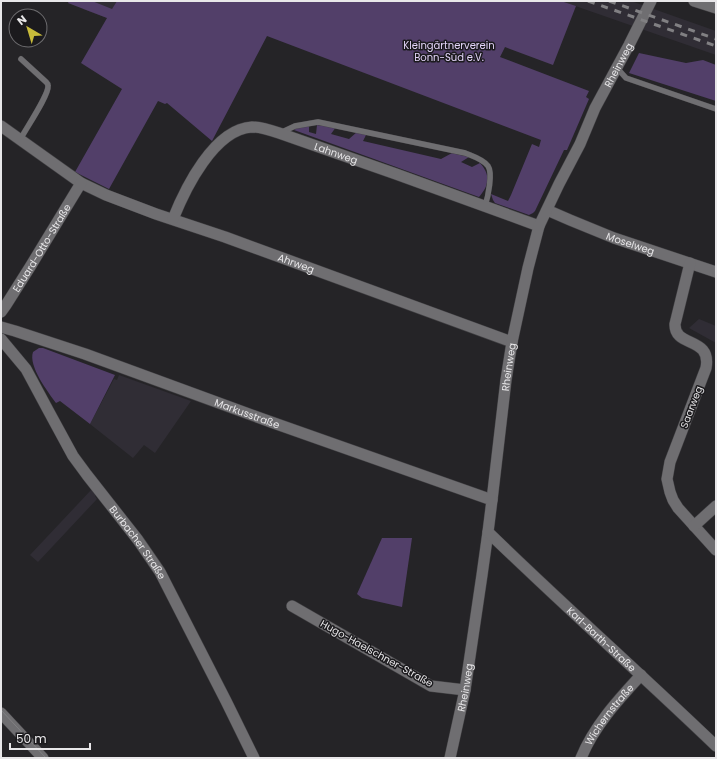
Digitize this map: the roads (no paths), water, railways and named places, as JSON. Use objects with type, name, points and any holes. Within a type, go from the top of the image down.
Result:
[{"type":"street","name":"Rheinweg","points":[[450,758],[465,690],[488,532],[512,342],[530,258],[540,226],[559,184],[580,144],[595,108],[651,1]]},
{"type":"street","points":[[694,1],[716,8]]},
{"type":"street","name":"Ahrweg","points":[[1,126],[81,183],[106,195],[512,342]]},
{"type":"street","name":"Lahnweg","points":[[173,219],[179,204],[194,177],[214,148],[222,140],[236,132],[245,128],[253,127],[264,128],[279,133],[540,226]]},
{"type":"street","name":"Eduard-Otto-Straße","points":[[1,312],[81,183]]},
{"type":"street","name":"Moselweg","points":[[547,210],[614,238],[716,272]]},
{"type":"street","name":"Saarweg","points":[[690,263],[675,329],[679,336],[702,348],[707,361],[706,368],[670,462],[667,480],[673,500],[678,508],[716,550]]},
{"type":"street","name":"Markusstraße","points":[[1,327],[85,354],[271,422],[492,500]]},
{"type":"street","name":"Burbacher Straße","points":[[1,339],[26,369],[82,469],[138,540],[160,572],[254,758]]},
{"type":"street","points":[[694,526],[716,506]]},
{"type":"street","name":"Karl-Barth-Straße","points":[[488,532],[716,746]]},
{"type":"street","name":"Hugo-Haelschner-Straße","points":[[292,606],[431,686],[465,690]]},
{"type":"street","name":"Wichernstraße","points":[[581,758],[585,748],[603,719],[641,675]]},
{"type":"street","points":[[1,713],[43,758]]},
{"type":"lane","points":[[20,140],[45,97],[48,87],[45,80],[21,59]]},
{"type":"lane","points":[[617,68],[626,78],[716,109]]},
{"type":"lane","points":[[279,133],[295,126],[318,122],[465,153],[483,161],[488,166],[490,173],[490,184],[485,206]]},
{"type":"tram line","points":[[1,710],[46,758]]},
{"type":"railway","points":[[588,1],[716,46]]},
{"type":"railway","points":[[609,1],[716,39]]},
{"type":"park label","name":"Kleingärtnerverein Bonn-Süd e.V.","points":[[449,50]]}]
